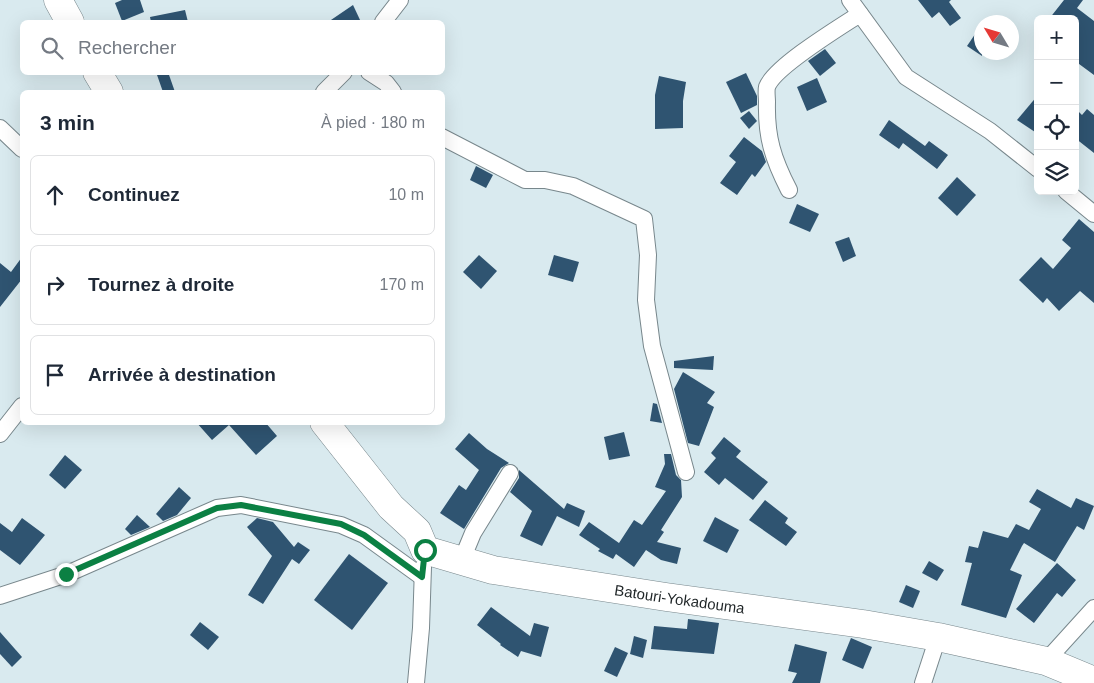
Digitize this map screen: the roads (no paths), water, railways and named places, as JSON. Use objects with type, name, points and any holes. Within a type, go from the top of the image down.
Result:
[{"type":"highway","points":[[58,0],[69,20]]},
{"type":"highway","points":[[99,75],[108,90]]},
{"type":"highway","points":[[326,425],[391,507],[417,531],[423,563]]},
{"type":"highway","name":"Batouri-Yokadouma","points":[[423,563],[461,562],[493,570],[666,597],[863,624],[938,637],[1046,661],[1094,682]]},
{"type":"street","points":[[385,20],[400,0]]},
{"type":"street","points":[[850,0],[906,77],[990,131],[1034,166]]},
{"type":"street","points":[[789,190],[781,174],[767,131],[767,87],[779,72],[798,57],[860,14]]},
{"type":"street","points":[[326,90],[341,75]]},
{"type":"street","points":[[374,75],[386,83],[391,90]]},
{"type":"street","points":[[0,128],[20,148]]},
{"type":"street","points":[[445,139],[525,180],[545,180],[573,186],[644,219],[648,255],[646,300],[652,346],[686,472]]},
{"type":"street","points":[[1071,195],[1094,214]]},
{"type":"street","points":[[0,434],[20,409]]},
{"type":"street","points":[[461,562],[473,533],[510,473]]},
{"type":"street","points":[[0,596],[66,574],[217,508],[241,505],[341,524],[423,563],[421,628],[416,683]]},
{"type":"street","points":[[1046,661],[1094,608]]},
{"type":"street","points":[[923,683],[938,637]]}]
